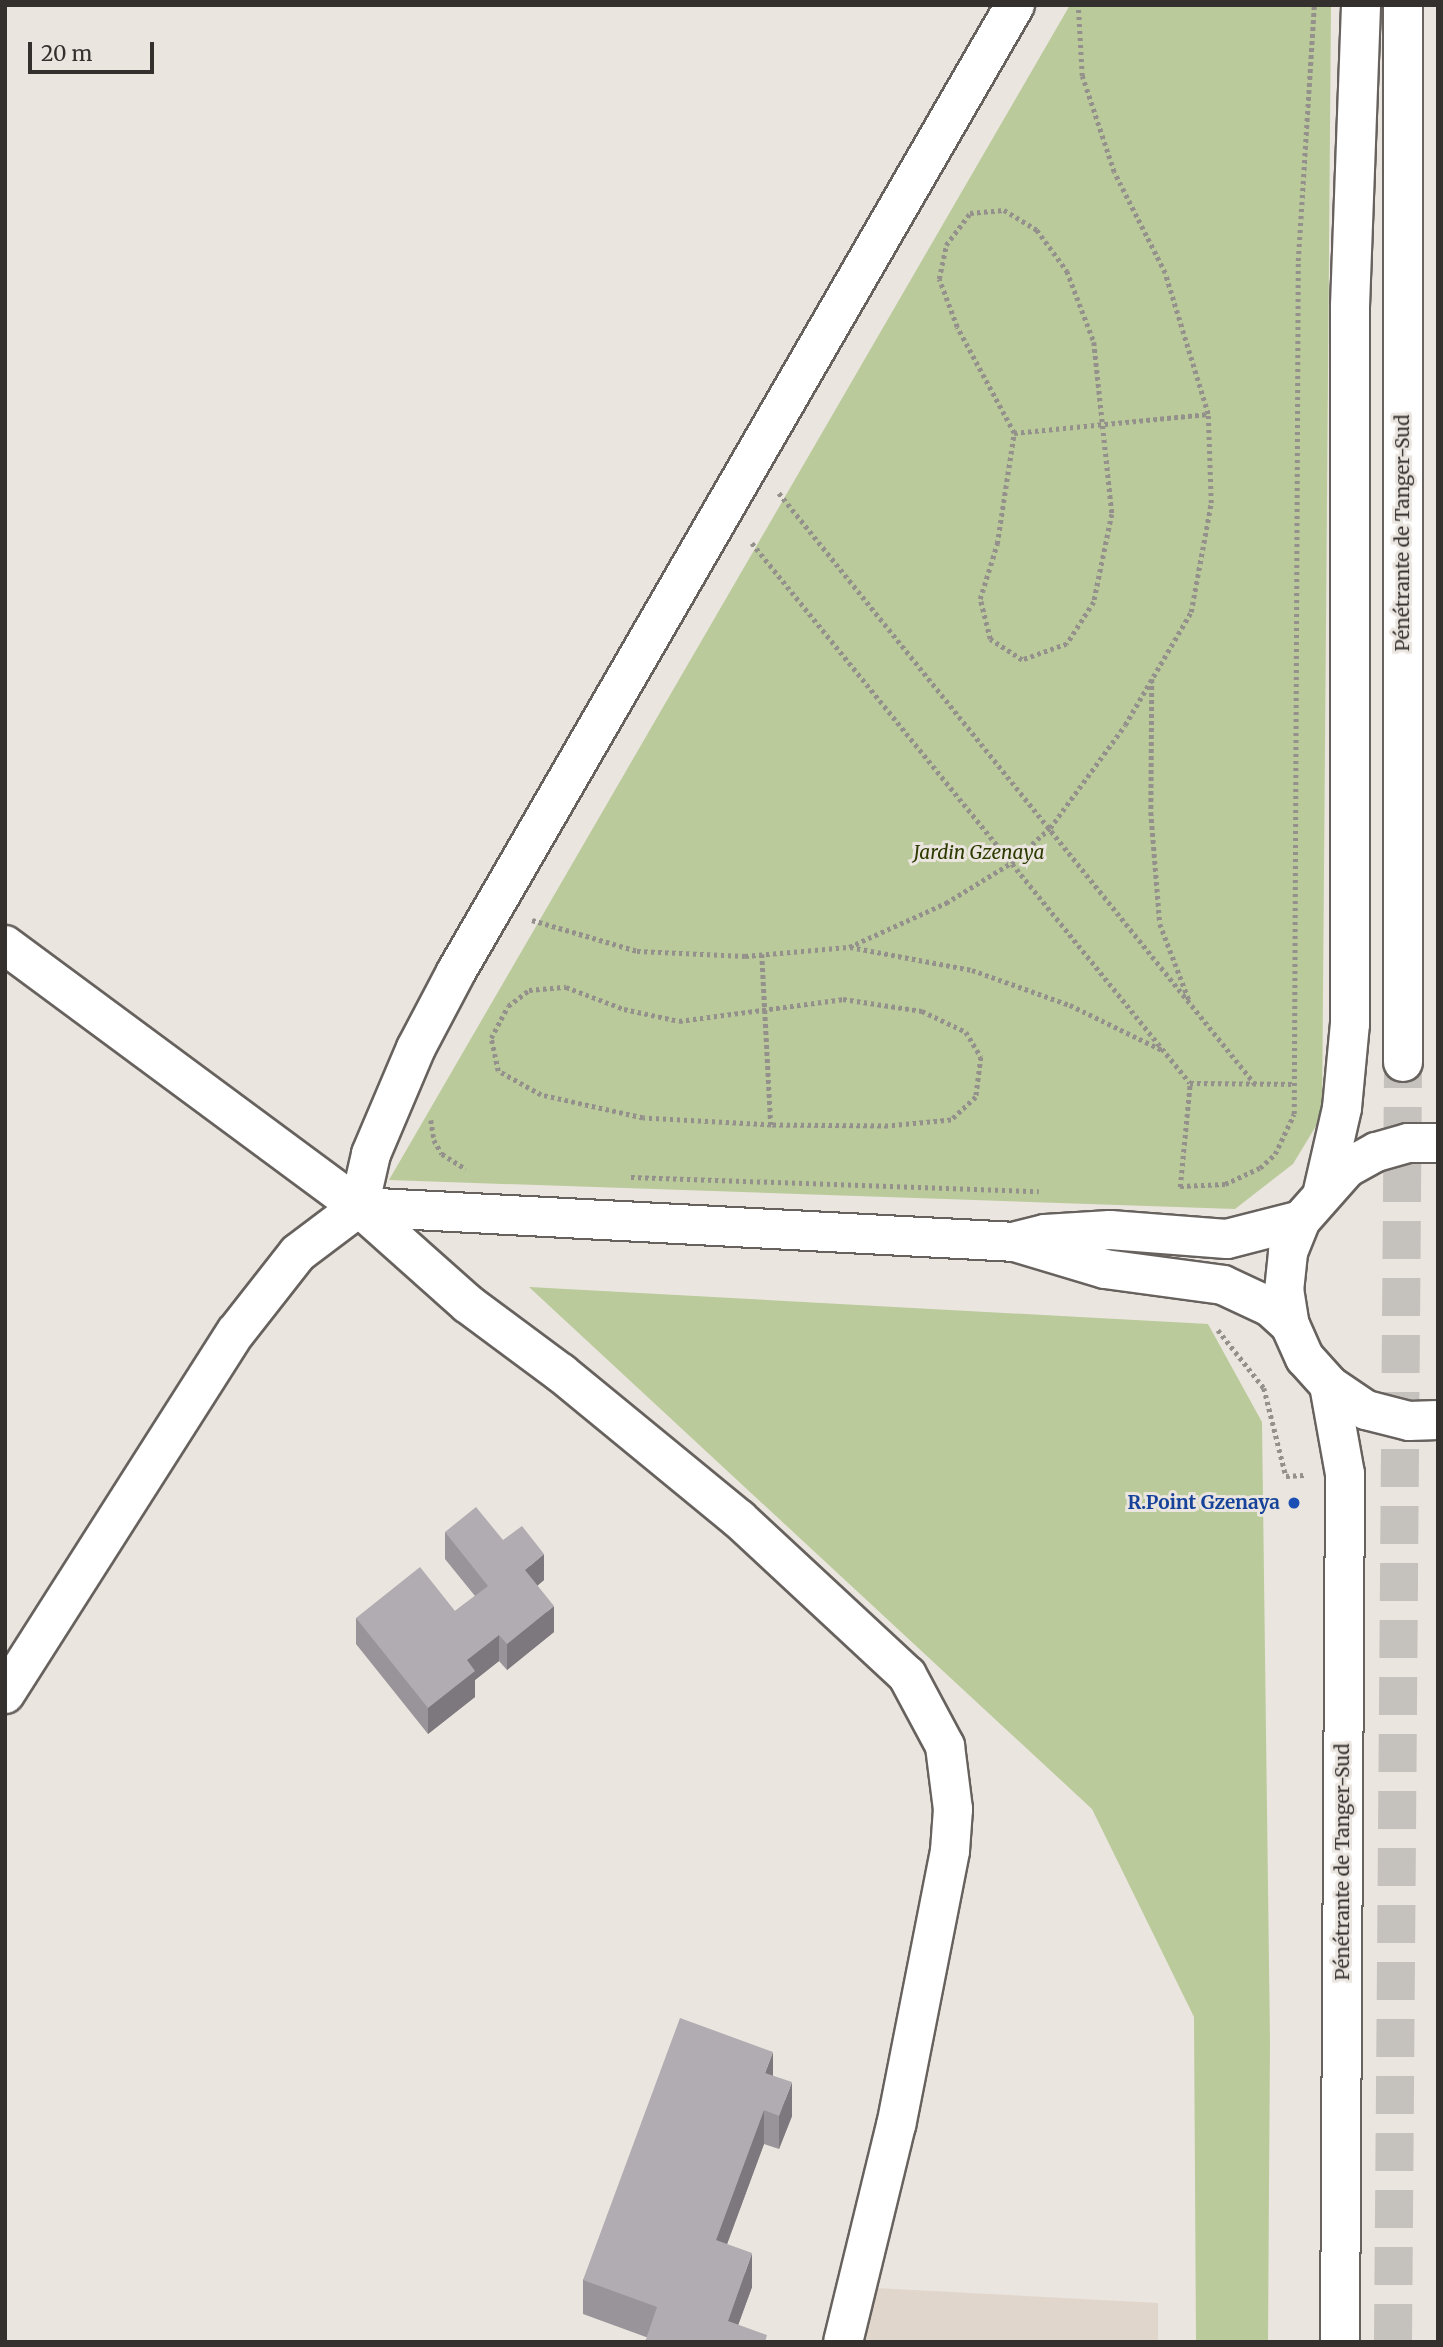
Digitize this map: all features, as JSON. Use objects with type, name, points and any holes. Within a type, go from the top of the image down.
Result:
[{"type":"main road","points":[[359,1207],[371,1154],[416,1048],[456,972],[1015,5]]},
{"type":"main road","points":[[1361,5],[1350,306],[1350,1024],[1342,1108],[1312,1205],[1288,1253],[1284,1289],[1290,1325],[1305,1358],[1329,1385],[1366,1410],[1409,1421],[1438,1420]]},
{"type":"main road","name":"Pénétrante de Tanger-Sud","points":[[1403,1062],[1404,5]]},
{"type":"main road","points":[[5,945],[359,1207],[468,1304],[651,1444],[824,1596],[908,1675],[945,1746],[953,1809],[950,1851],[896,2125],[843,2342]]},
{"type":"main road","points":[[1014,1242],[1045,1234],[1110,1230],[1227,1239],[1312,1205],[1347,1168],[1376,1152],[1408,1143],[1438,1143]]},
{"type":"main road","points":[[5,1694],[236,1332],[298,1253],[359,1207],[1014,1242],[1105,1269],[1223,1285],[1270,1307],[1290,1325]]},
{"type":"main road","name":"Pénétrante de Tanger-Sud","points":[[1329,1385],[1345,1474],[1340,2342]]},
{"type":"path","points":[[849,947],[946,903],[1011,863],[1049,828],[1125,725],[1191,612],[1210,503],[1208,414],[1165,273],[1114,172],[1082,76],[1078,5]]},
{"type":"path","points":[[1180,1186],[1225,1184],[1260,1168],[1286,1135],[1294,1114],[1298,261],[1314,5]]},
{"type":"path","points":[[1004,210],[1026,223],[1037,230],[1067,271],[1094,342],[1104,424],[1112,514],[1094,602],[1067,644],[1022,660],[990,639],[980,599],[997,544],[1014,433],[957,327],[939,279],[946,245],[970,213],[1004,210]]},
{"type":"path","points":[[1014,433],[1208,414]]},
{"type":"path","points":[[776,489],[1255,1084]]},
{"type":"path","points":[[746,536],[1190,1083],[1179,1196]]},
{"type":"path","points":[[1152,678],[1151,813],[1160,924],[1191,1004]]},
{"type":"path","points":[[522,916],[637,951],[762,954],[849,947],[972,970],[1070,1005],[1164,1051]]},
{"type":"path","points":[[762,954],[771,1125]]},
{"type":"path","points":[[566,987],[624,1009],[679,1021],[765,1012],[844,999],[922,1011],[966,1032],[981,1057],[976,1097],[951,1120],[888,1126],[771,1125],[643,1118],[541,1095],[499,1071],[491,1038],[508,1006],[529,990],[566,987]]},
{"type":"path","points":[[1190,1083],[1295,1084]]},
{"type":"path","points":[[432,1109],[434,1140],[442,1154],[454,1164],[475,1171]]},
{"type":"path","points":[[621,1177],[1054,1192]]},
{"type":"path","points":[[1207,1321],[1241,1353],[1265,1388],[1286,1476],[1309,1475]]},
{"type":"shaded area","points":[[875,2288],[1158,2303],[1158,2342],[862,2342]]},
{"type":"green space","name":"Jardin Gzenaya","points":[[1070,5],[1331,5],[1322,1116],[1293,1164],[1235,1209],[389,1180]]},
{"type":"green space","points":[[529,1287],[1208,1324],[1262,1422],[1270,2041],[1268,2342],[1196,2342],[1194,2017],[1092,1809]]},
{"type":"building","points":[[476,1507],[503,1540],[522,1526],[544,1554],[525,1570],[554,1606],[507,1644],[499,1635],[467,1660],[475,1671],[428,1708],[356,1618],[420,1567],[455,1611],[488,1586],[445,1532]]},
{"type":"building","points":[[680,2018],[773,2052],[765,2073],[792,2082],[779,2116],[764,2110],[716,2240],[752,2253],[728,2321],[767,2335],[765,2342],[645,2342],[657,2307],[583,2280]]},
{"type":"tunnel","points":[[1393,2342],[1403,1062]]},
{"type":"place","name":"R.Point Gzenaya","points":[[1294,1503]]}]
